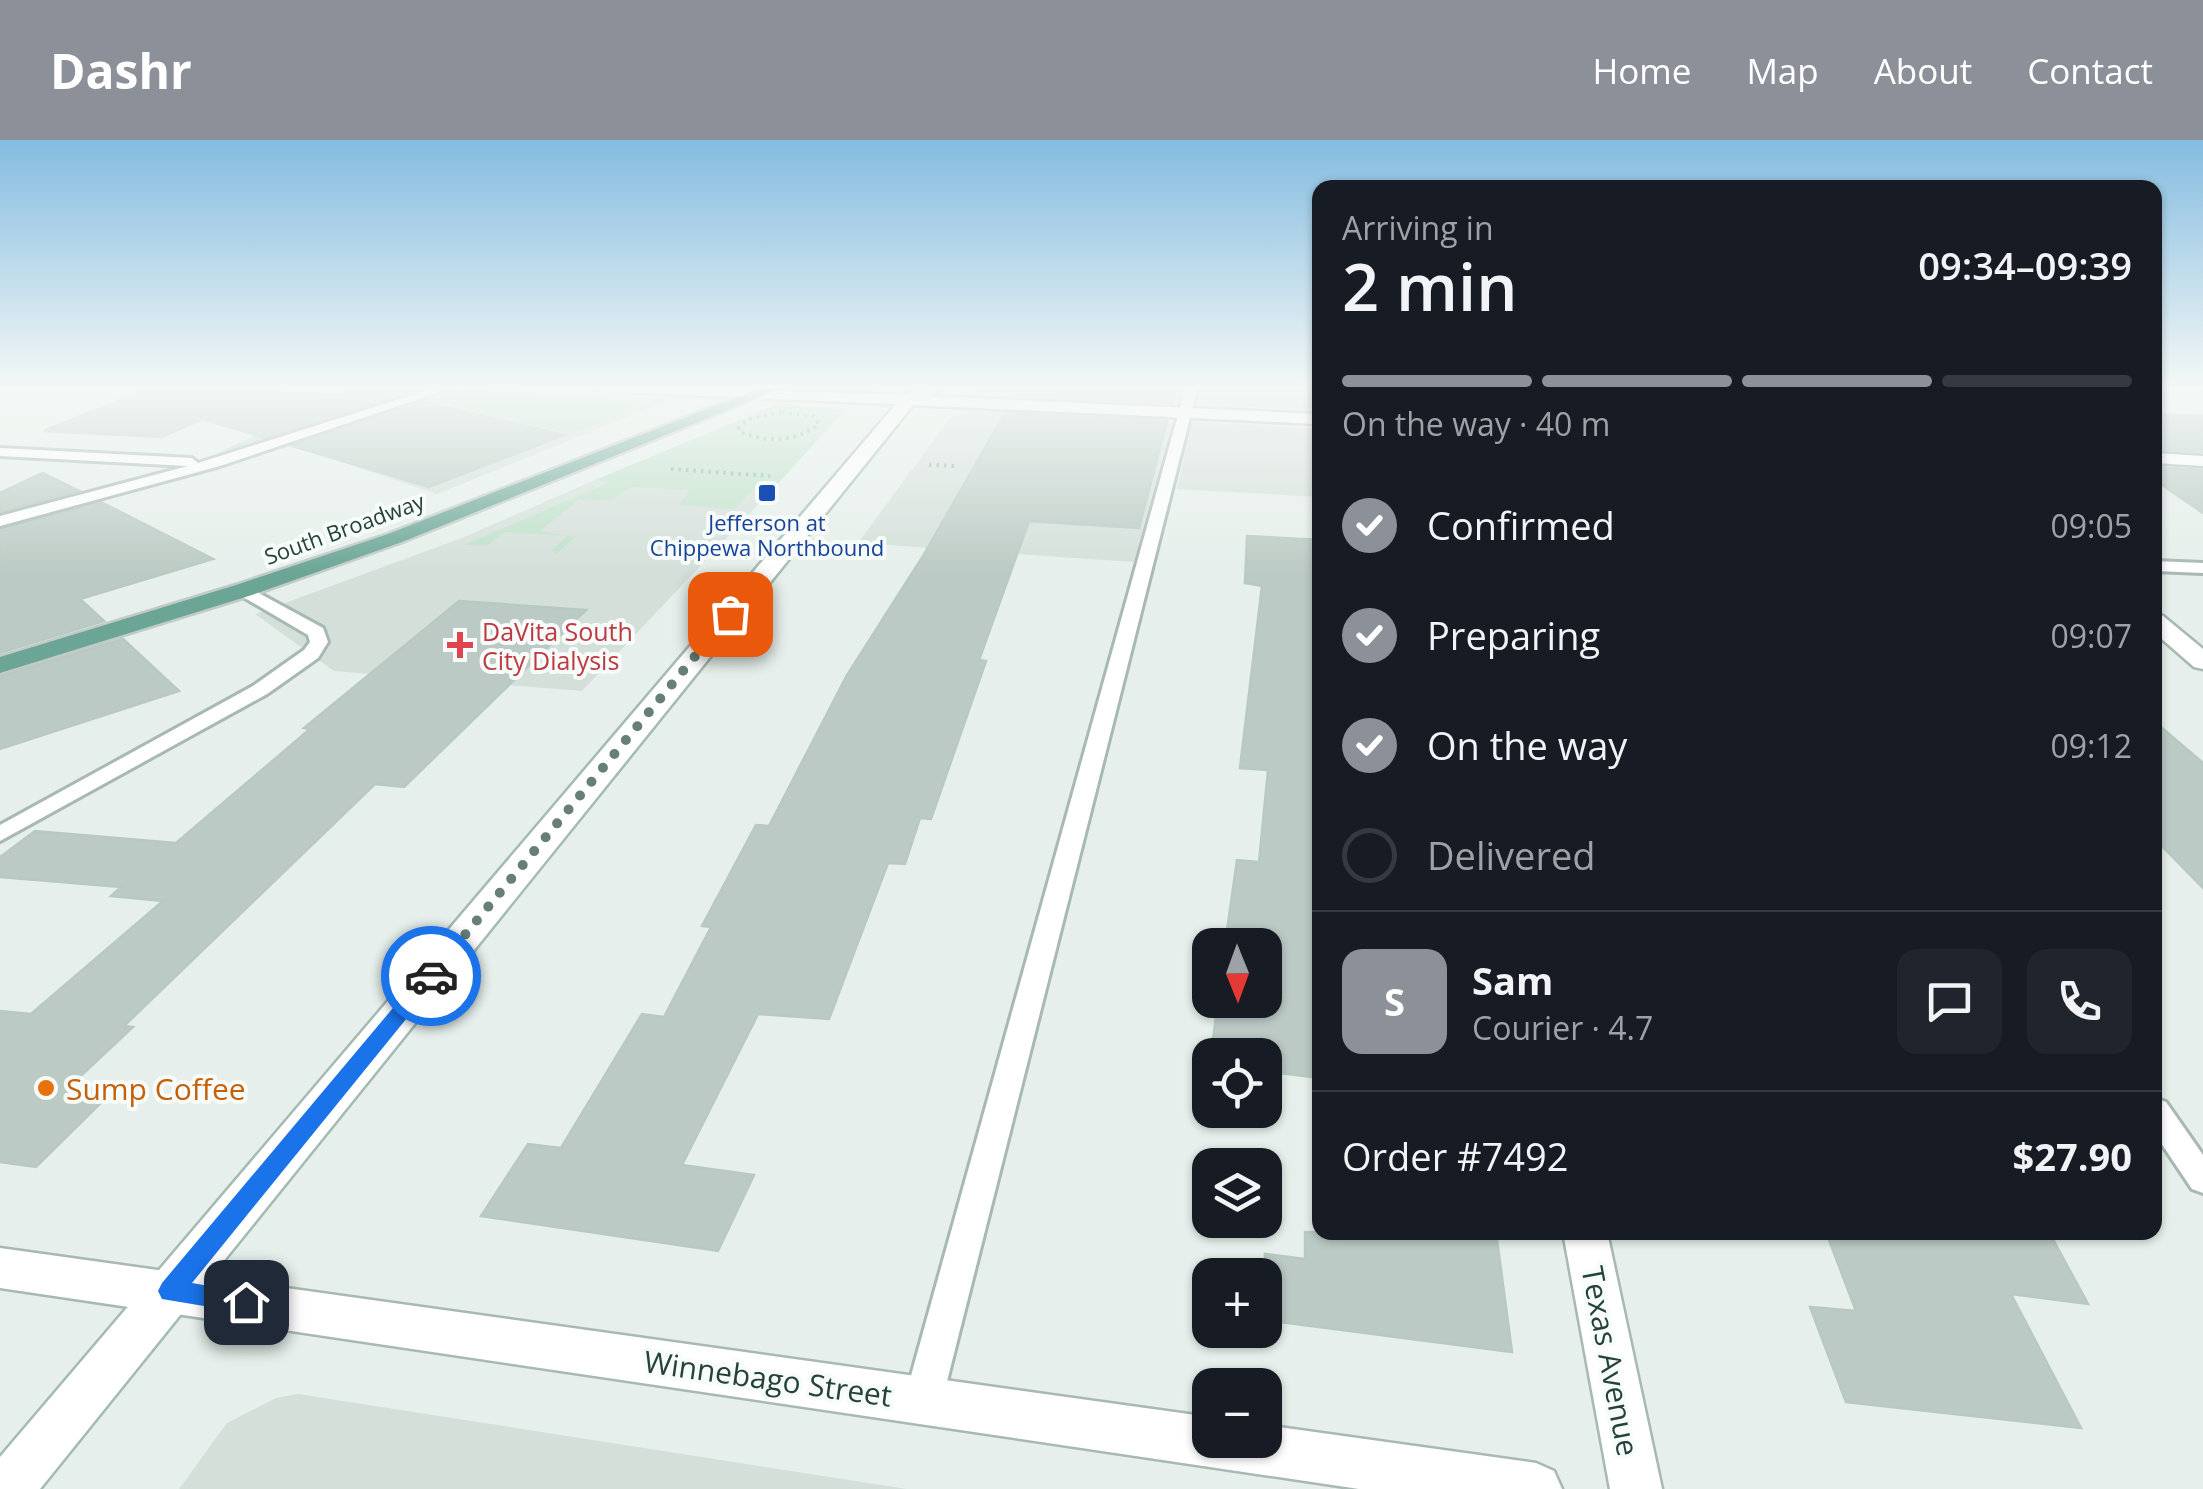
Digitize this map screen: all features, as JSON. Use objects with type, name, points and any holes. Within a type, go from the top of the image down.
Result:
[{"type":"main road","name":"South Broadway","points":[[0,665],[244,590],[430,525],[612,449]]},
{"type":"main road","points":[[8,1489],[867,449]]},
{"type":"main road","points":[[2162,458],[2203,460]]},
{"type":"main road","points":[[2162,627],[2203,662]]},
{"type":"main road","name":"Texas Avenue","points":[[1587,1240],[1636,1489]]},
{"type":"main road","name":"Winnebago Street","points":[[0,1268],[1536,1489]]},
{"type":"lane","points":[[0,521],[259,449]]},
{"type":"lane","points":[[924,1401],[1175,449]]},
{"type":"lane","points":[[0,452],[216,463]]},
{"type":"lane","points":[[2162,566],[2203,568]]},
{"type":"lane","points":[[0,834],[260,690],[311,654],[319,642],[317,632],[244,590]]},
{"type":"lane","points":[[2162,1120],[2203,1180]]},
{"type":"path","points":[[928,465],[956,466]]},
{"type":"path","points":[[668,468],[770,476]]},
{"type":"shaded area","points":[[303,449],[548,449],[437,494]]},
{"type":"shaded area","points":[[927,449],[1165,449],[1134,562],[858,543]]},
{"type":"shaded area","points":[[1186,449],[1312,449],[1312,497],[1177,489]]},
{"type":"shaded area","points":[[595,480],[772,490],[582,691],[334,671],[255,614],[462,538]]},
{"type":"shaded area","points":[[298,1394],[907,1489],[179,1489],[227,1423],[276,1398]]},
{"type":"green space","points":[[227,449],[247,449],[216,459],[206,459]]},
{"type":"green space","points":[[670,449],[809,449],[772,490],[753,489],[734,509],[679,505],[690,490],[631,487],[610,501],[580,499],[540,531],[576,537],[557,553],[551,551],[567,536],[505,532],[488,545],[464,545],[611,482],[595,480]]},
{"type":"building","points":[[302,449],[528,449],[429,487]]},
{"type":"building","points":[[984,449],[1160,449],[1139,528],[1029,521],[979,660],[986,661],[931,819],[920,818],[905,864],[888,863],[829,1019],[758,1014],[682,1165],[754,1175],[718,1251],[481,1216],[528,1144],[561,1148],[642,1014],[664,1017],[711,927],[702,926],[756,825],[769,826],[847,675],[923,556]]},
{"type":"building","points":[[2162,449],[2162,449],[2203,449],[2203,452]]},
{"type":"building","points":[[2162,467],[2203,470],[2203,513],[2162,485]]},
{"type":"building","points":[[43,473],[79,491],[0,512],[0,493]]},
{"type":"building","points":[[101,502],[213,559],[80,599],[104,621],[0,653],[0,529]]},
{"type":"building","points":[[1247,536],[1312,540],[1312,1077],[1282,1073],[1282,1038],[1213,1038],[1216,1018],[1282,1018],[1282,928],[1227,928],[1237,860],[1259,862],[1268,770],[1240,768],[1262,586],[1245,583]]},
{"type":"building","points":[[459,601],[586,610],[404,787],[375,784],[124,1026],[133,1027],[71,1085],[114,1090],[36,1167],[0,1162],[0,1011],[31,1014],[163,901],[111,896],[121,887],[0,877],[0,857],[35,831],[176,843],[310,729],[304,728]]},
{"type":"building","points":[[123,639],[179,691],[0,749],[0,676]]},
{"type":"building","points":[[2162,728],[2203,763],[2203,888],[2162,846]]},
{"type":"building","points":[[1305,1232],[1312,1232],[1312,1240],[1497,1240],[1512,1352],[1282,1322],[1282,1258],[1265,1258],[1265,1254],[1305,1259]]},
{"type":"building","points":[[1829,1240],[2053,1240],[2088,1304],[2011,1294],[2081,1428],[1846,1402],[1810,1307],[1856,1311]]},
{"type":"way so far","points":[[431,976],[730,614]]},
{"type":"place","name":"Jefferson at Chippewa Northbound","points":[[767,493]]},
{"type":"place","name":"DaVita South City Dialysis","points":[[460,645]]},
{"type":"place","name":"Sump Coffee","points":[[46,1088]]},
{"type":"route","points":[[246,1302],[170,1291],[431,976]]}]
